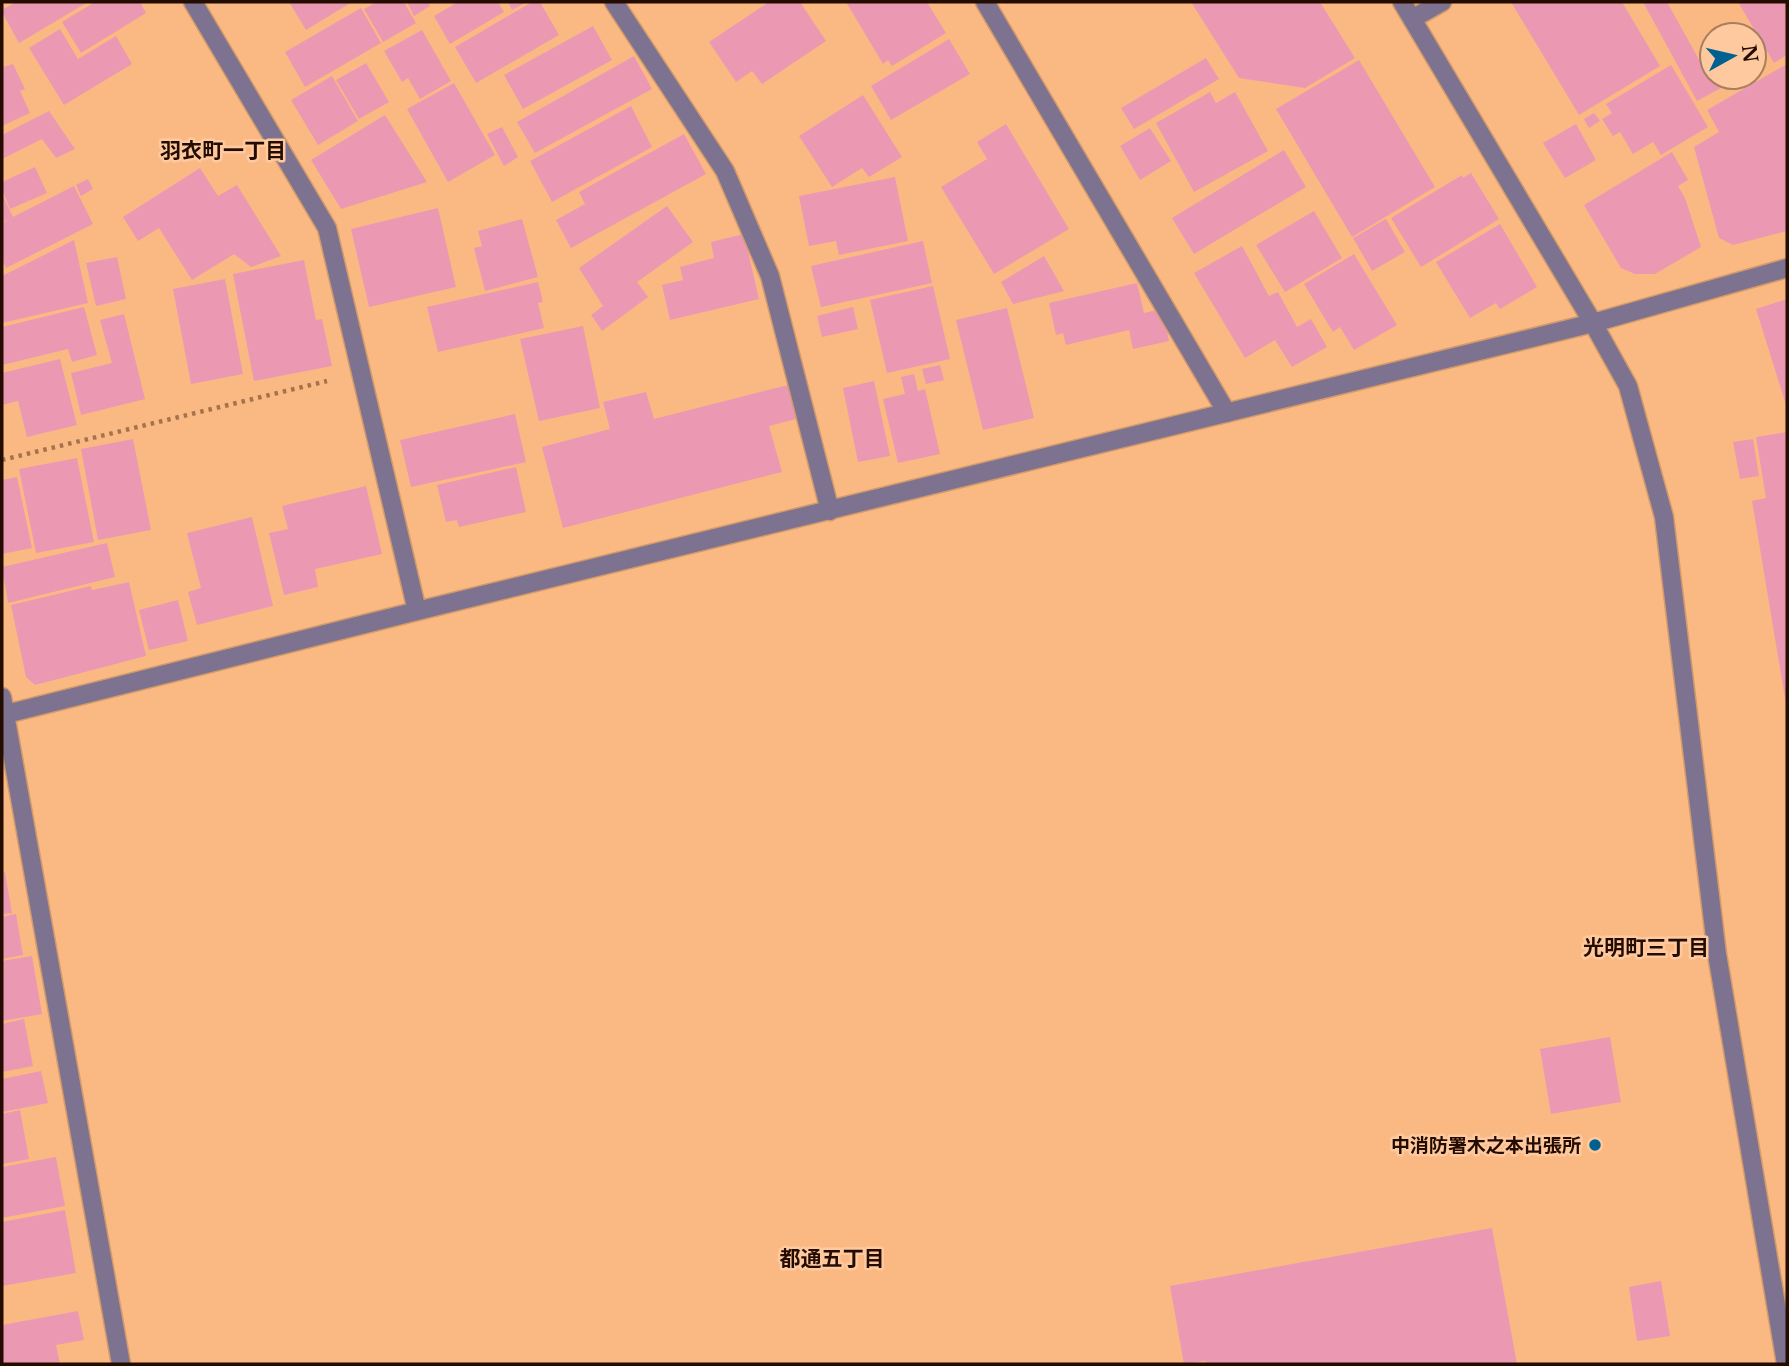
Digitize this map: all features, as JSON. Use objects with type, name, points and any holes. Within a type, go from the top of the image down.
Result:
[{"type":"street","points":[[193,2],[327,228],[417,611]]},
{"type":"street","points":[[614,2],[726,171],[770,276],[830,511]]},
{"type":"street","points":[[985,2],[1227,413]]},
{"type":"street","points":[[1402,2],[1628,386],[1664,516],[1717,954],[1786,1364]]},
{"type":"street","points":[[1412,19],[1442,2]]},
{"type":"street","points":[[121,1364],[3,709],[830,511],[1593,323],[1787,268]]},
{"type":"path","points":[[2,460],[360,373]]},
{"type":"building","points":[[16,2],[88,2],[19,43],[2,12]]},
{"type":"building","points":[[95,2],[140,2],[146,13],[81,53],[62,22]]},
{"type":"building","points":[[289,2],[352,2],[306,30]]},
{"type":"building","points":[[377,2],[404,2],[416,23],[383,42],[364,9]]},
{"type":"building","points":[[407,2],[428,2],[430,6],[414,16]]},
{"type":"building","points":[[458,2],[498,2],[504,12],[450,44],[434,16]]},
{"type":"building","points":[[508,2],[527,2],[512,10]]},
{"type":"building","points":[[532,2],[540,2],[559,35],[476,83],[455,47]]},
{"type":"building","points":[[769,2],[800,2],[826,41],[762,84],[752,71],[736,82],[709,42]]},
{"type":"building","points":[[846,2],[927,2],[946,33],[892,66],[888,60],[883,64]]},
{"type":"building","points":[[1191,2],[1320,2],[1355,58],[1305,88],[1239,78]]},
{"type":"building","points":[[1511,2],[1622,2],[1660,66],[1579,115]]},
{"type":"building","points":[[1643,2],[1667,2],[1698,58],[1698,91],[1715,91],[1697,101]]},
{"type":"building","points":[[1738,2],[1787,2],[1787,55],[1774,63],[1768,53],[1768,21],[1749,21]]},
{"type":"building","points":[[361,8],[381,43],[305,87],[285,52]]},
{"type":"building","points":[[593,26],[612,60],[523,109],[504,75]]},
{"type":"building","points":[[60,29],[78,59],[116,36],[132,64],[64,105],[29,48]]},
{"type":"building","points":[[422,30],[451,81],[420,99],[408,78],[402,82],[384,51]]},
{"type":"building","points":[[949,39],[970,74],[891,120],[871,86]]},
{"type":"building","points":[[634,56],[652,89],[535,153],[517,122]]},
{"type":"building","points":[[1206,58],[1219,79],[1134,129],[1121,108]]},
{"type":"building","points":[[1359,60],[1435,187],[1352,237],[1276,109]]},
{"type":"building","points":[[2,61],[4,67],[13,64],[25,89],[20,91],[30,113],[2,126]]},
{"type":"building","points":[[366,63],[389,102],[359,119],[336,80]]},
{"type":"building","points":[[1787,64],[1787,231],[1733,245],[1719,238],[1694,147],[1719,132],[1707,110],[1740,91],[1768,91],[1768,75]]},
{"type":"building","points":[[1671,65],[1708,127],[1661,155],[1653,142],[1633,154],[1620,132],[1613,136],[1602,119],[1612,113],[1606,104]]},
{"type":"building","points":[[332,76],[358,121],[318,145],[291,100]]},
{"type":"building","points":[[454,83],[495,155],[448,182],[407,109]]},
{"type":"building","points":[[1210,92],[1216,103],[1235,92],[1268,151],[1194,192],[1156,123]]},
{"type":"building","points":[[863,95],[902,157],[869,177],[862,168],[832,187],[799,136]]},
{"type":"building","points":[[631,106],[652,147],[552,202],[530,161]]},
{"type":"building","points":[[49,111],[75,149],[56,158],[42,139],[2,159],[2,135]]},
{"type":"building","points":[[1594,113],[1600,121],[1589,128],[1584,119]]},
{"type":"building","points":[[385,115],[427,182],[341,209],[311,160]]},
{"type":"building","points":[[1006,124],[1069,229],[994,274],[941,187],[987,159],[977,142]]},
{"type":"building","points":[[1576,124],[1596,160],[1565,178],[1543,143]]},
{"type":"building","points":[[502,127],[518,157],[504,166],[487,134]]},
{"type":"building","points":[[1150,128],[1171,161],[1140,180],[1120,146]]},
{"type":"building","points":[[684,134],[706,174],[571,248],[556,220],[585,204],[579,192]]},
{"type":"building","points":[[1284,150],[1306,187],[1194,254],[1172,218]]},
{"type":"building","points":[[1672,152],[1688,180],[1678,186],[1685,198],[1701,247],[1655,274],[1635,274],[1621,268],[1584,205]]},
{"type":"building","points":[[35,167],[47,193],[10,209],[2,190],[2,182]]},
{"type":"building","points":[[200,168],[218,196],[237,185],[281,256],[251,267],[234,254],[192,280],[159,228],[138,241],[123,217]]},
{"type":"building","points":[[1471,173],[1499,219],[1421,267],[1391,218],[1462,175],[1463,178]]},
{"type":"building","points":[[895,177],[908,241],[839,255],[836,241],[809,246],[799,196]]},
{"type":"building","points":[[88,179],[93,189],[81,196],[76,185]]},
{"type":"building","points":[[74,186],[93,224],[6,268],[2,259],[2,223],[10,219],[2,222],[2,194],[13,217]]},
{"type":"building","points":[[667,206],[693,242],[637,282],[648,297],[602,331],[591,315],[603,306],[579,268]]},
{"type":"building","points":[[438,208],[456,287],[369,307],[351,229]]},
{"type":"building","points":[[1314,211],[1342,258],[1285,292],[1256,245]]},
{"type":"building","points":[[522,219],[538,277],[485,291],[474,248],[482,246],[478,231]]},
{"type":"building","points":[[1386,219],[1405,252],[1372,271],[1353,238]]},
{"type":"building","points":[[1500,224],[1537,287],[1500,309],[1496,303],[1470,318],[1436,262]]},
{"type":"building","points":[[744,234],[759,299],[670,320],[662,285],[683,280],[680,267],[714,258],[711,242]]},
{"type":"building","points":[[74,240],[88,303],[2,323],[2,276]]},
{"type":"building","points":[[923,241],[932,283],[821,307],[811,266]]},
{"type":"building","points":[[1242,246],[1269,296],[1278,292],[1297,327],[1311,319],[1327,347],[1292,367],[1275,340],[1245,358],[1194,273]]},
{"type":"building","points":[[1354,254],[1397,325],[1354,350],[1340,327],[1333,332],[1304,284]]},
{"type":"building","points":[[1044,256],[1064,291],[1013,304],[1001,282]]},
{"type":"building","points":[[117,257],[126,299],[96,306],[86,263]]},
{"type":"building","points":[[304,260],[316,320],[322,319],[332,366],[254,381],[233,274]]},
{"type":"building","points":[[225,279],[243,374],[191,384],[173,289]]},
{"type":"building","points":[[538,282],[543,302],[538,303],[544,328],[438,352],[427,307]]},
{"type":"building","points":[[1137,283],[1144,313],[1162,309],[1169,341],[1133,349],[1129,330],[1066,345],[1063,333],[1056,335],[1049,303]]},
{"type":"building","points":[[933,286],[950,359],[887,373],[870,300]]},
{"type":"building","points":[[1787,299],[1787,408],[1756,309]]},
{"type":"building","points":[[84,307],[97,355],[72,362],[68,349],[2,365],[2,327]]},
{"type":"building","points":[[853,307],[858,329],[822,337],[817,316]]},
{"type":"building","points":[[1007,308],[1034,418],[983,430],[956,320]]},
{"type":"building","points":[[124,314],[145,399],[81,415],[71,373],[112,363],[100,320]]},
{"type":"building","points":[[583,326],[600,408],[539,421],[520,339]]},
{"type":"building","points":[[60,359],[77,425],[27,437],[18,401],[2,405],[2,373]]},
{"type":"building","points":[[940,365],[944,380],[926,384],[922,369]]},
{"type":"building","points":[[914,374],[918,391],[925,389],[940,454],[898,463],[883,399],[905,394],[901,377]]},
{"type":"building","points":[[874,381],[890,456],[858,462],[843,388]]},
{"type":"building","points":[[788,385],[796,419],[769,426],[782,472],[563,528],[542,447],[610,429],[603,402],[646,392],[654,419]]},
{"type":"building","points":[[515,414],[526,462],[411,487],[400,440]]},
{"type":"building","points":[[1787,432],[1786,704],[1752,501],[1766,498],[1756,437]]},
{"type":"building","points":[[133,439],[151,530],[98,540],[81,449]]},
{"type":"building","points":[[1753,439],[1759,476],[1740,479],[1733,442]]},
{"type":"building","points":[[77,458],[94,542],[36,553],[19,469]]},
{"type":"building","points":[[516,467],[526,512],[459,527],[457,520],[446,522],[437,485]]},
{"type":"building","points":[[17,477],[32,548],[2,554],[2,480]]},
{"type":"building","points":[[366,486],[382,554],[315,569],[318,587],[284,595],[269,533],[288,529],[282,506]]},
{"type":"building","points":[[252,517],[273,606],[197,625],[188,592],[201,588],[187,533]]},
{"type":"building","points":[[107,543],[115,577],[8,603],[2,567]]},
{"type":"building","points":[[129,582],[146,656],[35,685],[26,677],[11,605],[91,586],[92,590]]},
{"type":"building","points":[[178,600],[188,641],[149,650],[139,610]]},
{"type":"building","points":[[5,872],[12,913],[2,914],[2,873]]},
{"type":"building","points":[[16,914],[23,955],[2,959],[2,917]]},
{"type":"building","points":[[32,956],[42,1014],[2,1021],[2,961]]},
{"type":"building","points":[[24,1019],[33,1066],[2,1072],[2,1024]]},
{"type":"building","points":[[1610,1037],[1621,1102],[1551,1114],[1540,1049]]},
{"type":"building","points":[[41,1071],[48,1103],[2,1112],[2,1079]]},
{"type":"building","points":[[20,1110],[29,1159],[2,1164],[2,1114]]},
{"type":"building","points":[[56,1157],[65,1206],[2,1218],[2,1167]]},
{"type":"building","points":[[65,1210],[76,1273],[2,1286],[2,1222]]},
{"type":"building","points":[[1492,1228],[1517,1364],[1206,1364],[1206,1361],[1184,1364],[1170,1286]]},
{"type":"building","points":[[1661,1281],[1670,1336],[1637,1341],[1629,1287]]},
{"type":"building","points":[[78,1311],[84,1340],[56,1345],[60,1364],[2,1364],[2,1325]]},
{"type":"place","name":"中消防署木之本出張所","points":[[1595,1145]]},
{"type":"district","name":"羽衣町一丁目","points":[[223,151]]},
{"type":"district","name":"光明町三丁目","points":[[1646,948]]},
{"type":"district","name":"都通五丁目","points":[[832,1259]]}]
